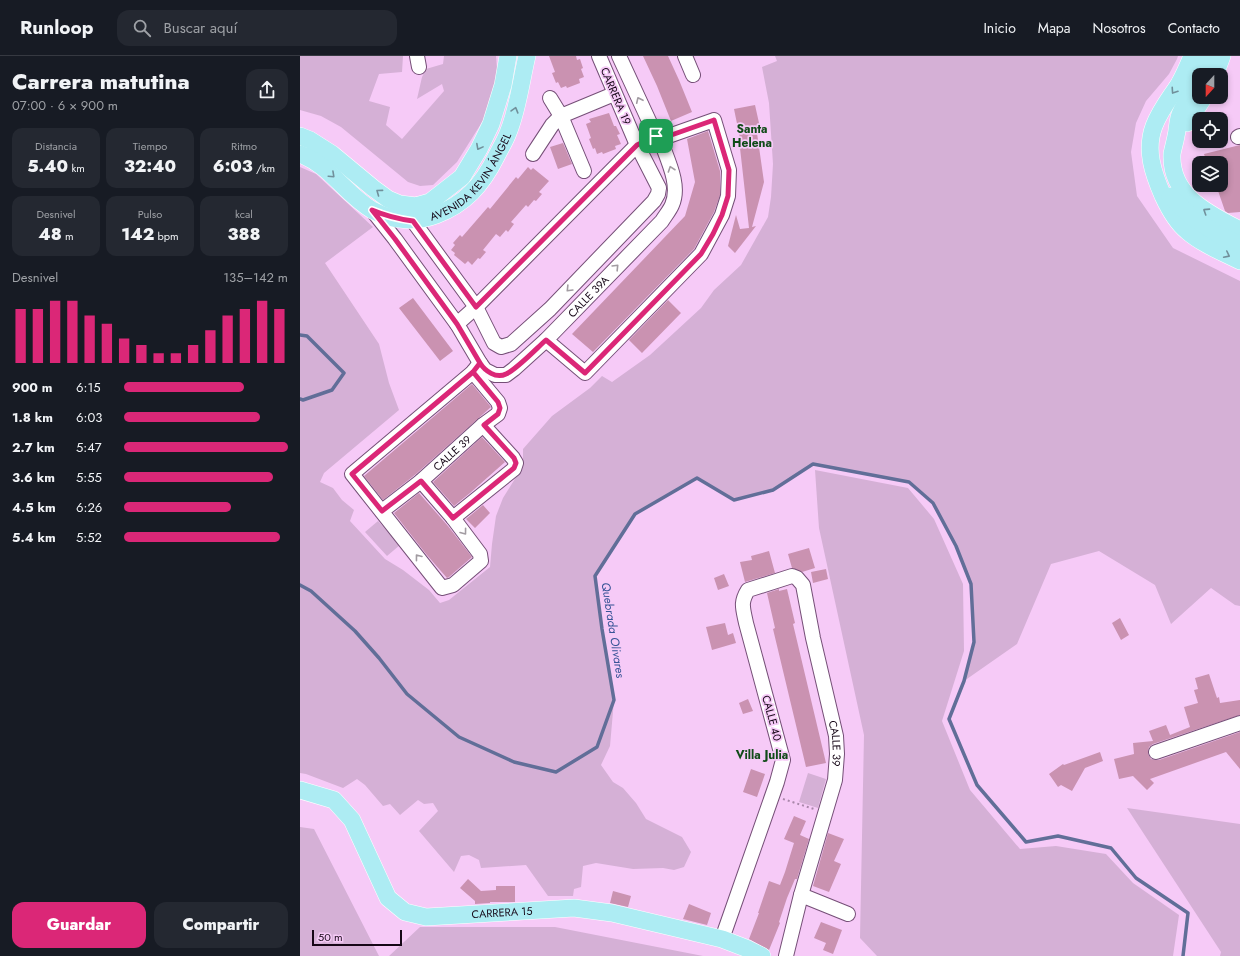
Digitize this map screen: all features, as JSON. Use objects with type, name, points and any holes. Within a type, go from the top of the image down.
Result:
[{"type":"main road","points":[[501,56],[503,85]]},
{"type":"main road","name":"AVENIDA KEVIN ÁNGEL","points":[[300,136],[310,140],[332,154],[388,199],[400,204],[416,206],[430,202],[462,177],[479,149],[491,124],[503,85],[508,56]]},
{"type":"main road","name":"AVENIDA KEVIN ÁNGEL","points":[[300,154],[309,157],[328,170],[362,203],[372,210],[384,215],[413,221],[445,212],[460,203],[475,190],[488,173],[508,133],[519,97],[527,56]]},
{"type":"main road","points":[[1207,63],[1185,72],[1158,116],[1150,141],[1150,157],[1156,178],[1169,209],[1177,221],[1186,231],[1197,239],[1240,261]]},
{"type":"main road","points":[[1192,92],[1181,112],[1177,123],[1172,162],[1174,174],[1183,191],[1194,202],[1207,213],[1240,230]]},
{"type":"main road","points":[[1176,135],[1186,125],[1200,104]]},
{"type":"main road","points":[[1156,178],[1185,212],[1219,234],[1240,245]]},
{"type":"main road","name":"CARRERA 15","points":[[300,790],[334,800],[352,820],[388,898],[405,912],[426,917],[574,908],[612,913],[722,939],[762,956]]},
{"type":"street","name":"CARRERA 19","points":[[599,56],[637,145],[659,188],[658,194],[654,201]]},
{"type":"street","name":"CARRERA 19","points":[[619,56],[658,137],[676,185],[672,206]]},
{"type":"street","points":[[685,56],[693,75]]},
{"type":"street","points":[[533,154],[552,125],[561,116],[614,94]]},
{"type":"street","points":[[550,98],[561,116],[584,171]]},
{"type":"street","points":[[457,324],[476,307],[637,145],[714,120],[729,170],[728,196],[722,215],[701,254],[585,373],[546,340]]},
{"type":"street","name":"CALLE 39A","points":[[476,307],[494,343],[501,347],[510,344],[550,309],[654,201]]},
{"type":"street","name":"CALLE 39A","points":[[476,367],[495,375],[506,375],[514,369],[546,340],[662,220],[672,206]]},
{"type":"street","points":[[372,210],[457,324],[476,367],[352,474],[442,588],[453,585],[481,561],[480,554],[453,518],[421,481]]},
{"type":"street","points":[[413,221],[476,307]]},
{"type":"street","name":"CALLE 39","points":[[382,511],[421,481],[498,414],[500,408],[498,402],[476,367]]},
{"type":"street","points":[[453,518],[514,468],[516,463],[514,458],[484,425]]},
{"type":"street","name":"CALLE 40","points":[[722,939],[773,795],[783,760],[746,623],[742,601],[748,590],[792,576],[797,578]]},
{"type":"street","name":"CALLE 39","points":[[790,955],[801,895],[836,780],[837,754],[836,736],[813,638],[803,585],[797,578]]},
{"type":"street","points":[[1156,752],[1240,723]]},
{"type":"street","points":[[801,895],[848,914]]},
{"type":"path","points":[[773,795],[826,813]]},
{"type":"shaded area","points":[[300,56],[403,56],[402,72],[379,74],[369,101],[390,107],[386,125],[402,139],[444,91],[442,84],[417,99],[422,77],[426,69],[443,64],[444,56],[496,56],[498,81],[484,119],[457,162],[433,185],[420,186],[408,182],[341,127],[321,116],[300,110]]},
{"type":"shaded area","points":[[775,56],[1178,56],[1169,74],[1146,101],[1136,123],[1131,152],[1137,196],[1173,248],[1240,281],[1240,606],[1235,605],[1211,588],[1171,624],[1155,585],[1099,551],[1051,564],[1017,644],[964,681],[974,642],[971,584],[956,546],[933,503],[909,482],[813,464],[773,490],[734,500],[697,479],[635,514],[595,576],[614,700],[610,746],[601,765],[613,782],[623,788],[636,803],[646,819],[682,837],[691,852],[684,867],[674,870],[663,868],[633,869],[596,863],[583,866],[581,887],[574,889],[573,896],[548,896],[526,865],[481,868],[479,860],[469,855],[461,856],[454,872],[419,831],[438,811],[433,803],[424,804],[418,800],[400,815],[390,804],[383,806],[365,785],[357,779],[343,788],[300,773],[300,167],[316,174],[373,227],[325,263],[379,344],[389,383],[399,410],[324,473],[320,482],[333,488],[342,500],[354,510],[350,521],[385,559],[403,570],[429,590],[440,603],[449,600],[490,567],[496,516],[503,498],[523,466],[523,449],[552,416],[590,388],[602,376],[612,382],[650,355],[701,308],[714,290],[741,265],[768,217],[773,164],[769,103],[762,67],[777,61]]},
{"type":"shaded area","points":[[815,470],[908,488],[934,519],[963,584],[964,651],[942,721],[970,790],[1020,849],[1056,846],[1106,854],[1133,883],[1179,915],[1173,956],[877,956],[860,938],[864,735],[819,528]]},
{"type":"shaded area","points":[[378,521],[400,545],[387,556],[365,532]]},
{"type":"shaded area","points":[[808,773],[826,779],[818,808],[799,802]]},
{"type":"shaded area","points":[[1127,808],[1240,824],[1240,956],[1220,956],[1221,952]]},
{"type":"shaded area","points":[[300,827],[314,829],[379,956],[300,956]]},
{"type":"shaded area","points":[[420,927],[555,927],[703,956],[389,956]]},
{"type":"building","points":[[549,56],[576,56],[577,60],[580,59],[584,77],[579,79],[580,83],[567,88],[566,86],[561,88],[558,82],[556,83],[552,73],[555,72]]},
{"type":"building","points":[[643,56],[668,56],[692,112],[671,121]]},
{"type":"building","points":[[755,105],[761,132],[757,133],[764,182],[752,227],[756,226],[735,253],[728,246],[736,215],[740,229],[749,228],[740,148],[742,148],[734,109]]},
{"type":"building","points":[[609,113],[614,126],[616,126],[620,134],[617,135],[621,144],[615,146],[616,149],[603,154],[602,152],[597,154],[589,139],[591,138],[586,124],[591,122],[589,119]]},
{"type":"building","points":[[708,131],[720,171],[720,195],[714,212],[694,249],[593,352],[572,334],[685,216],[695,182],[687,139]]},
{"type":"building","points":[[563,143],[572,164],[558,169],[550,147]]},
{"type":"building","points":[[1240,145],[1240,212],[1228,213],[1225,211],[1218,192],[1228,192],[1228,156],[1205,156],[1204,154]]},
{"type":"building","points":[[528,167],[531,170],[533,168],[549,181],[539,192],[542,194],[528,207],[526,205],[511,222],[514,224],[508,232],[506,230],[500,237],[496,234],[483,250],[486,252],[480,259],[478,258],[472,265],[468,261],[465,264],[454,255],[455,253],[451,250],[455,245],[453,243],[460,235],[462,237],[488,207],[490,209],[516,177],[518,179]]},
{"type":"building","points":[[413,298],[453,351],[440,361],[399,308]]},
{"type":"building","points":[[668,300],[681,313],[642,353],[629,340]]},
{"type":"building","points":[[472,384],[491,407],[416,474],[383,500],[364,476]]},
{"type":"building","points":[[482,437],[505,462],[454,506],[433,482]]},
{"type":"building","points":[[419,493],[448,526],[472,557],[447,578],[394,513]]},
{"type":"building","points":[[483,505],[490,513],[475,528],[466,519]]},
{"type":"building","points":[[809,548],[815,568],[802,572],[792,568],[788,554]]},
{"type":"building","points":[[769,551],[775,573],[745,582],[740,562],[752,560],[751,556]]},
{"type":"building","points":[[826,569],[828,579],[813,583],[811,572]]},
{"type":"building","points":[[724,574],[729,586],[718,590],[714,578]]},
{"type":"building","points":[[779,589],[779,591],[787,589],[795,623],[793,624],[826,763],[806,767],[773,629],[775,628],[767,593]]},
{"type":"building","points":[[1120,618],[1129,635],[1121,640],[1112,623]]},
{"type":"building","points":[[725,623],[728,635],[733,633],[736,643],[712,650],[706,627]]},
{"type":"building","points":[[1209,674],[1220,703],[1240,700],[1240,715],[1153,744],[1149,747],[1148,754],[1151,759],[1159,760],[1240,732],[1240,769],[1226,752],[1150,779],[1154,783],[1147,790],[1133,776],[1119,779],[1114,759],[1134,754],[1133,743],[1153,741],[1149,731],[1166,725],[1170,735],[1190,727],[1184,707],[1198,703],[1194,690],[1198,689],[1195,678]]},
{"type":"building","points":[[748,699],[753,711],[743,714],[739,703]]},
{"type":"building","points":[[1100,752],[1103,761],[1085,768],[1072,791],[1061,785],[1058,787],[1049,774],[1063,764],[1064,765]]},
{"type":"building","points":[[751,769],[765,774],[757,797],[743,792]]},
{"type":"building","points":[[794,816],[806,821],[800,835],[809,839],[797,879],[795,879],[787,898],[779,922],[780,923],[769,950],[749,939],[769,881],[780,885],[785,872],[794,843],[784,839]]},
{"type":"building","points":[[828,833],[844,839],[834,861],[841,864],[829,892],[813,886]]},
{"type":"building","points":[[468,879],[481,891],[496,890],[496,886],[515,886],[515,902],[490,902],[475,904],[475,901],[460,888]]},
{"type":"building","points":[[613,891],[631,896],[628,907],[610,903]]},
{"type":"building","points":[[689,904],[711,913],[707,925],[683,919]]},
{"type":"building","points":[[821,922],[842,930],[833,954],[823,950],[826,943],[814,938]]},
{"type":"waterway","name":"Quebrada Olivares","points":[[300,335],[307,336],[344,373],[332,390],[303,400],[300,399]]},
{"type":"waterway","name":"Quebrada Olivares","points":[[300,585],[311,591],[355,631],[379,658],[407,694],[459,737],[514,762],[556,772],[597,747],[614,700],[595,576],[635,514],[697,478],[734,500],[773,490],[813,464],[909,482],[933,503],[956,546],[971,584],[974,642],[964,681],[949,719],[977,785],[1026,842],[1058,836],[1111,848],[1136,878],[1188,913],[1183,956]]},
{"type":"district","name":"Santa Helena","points":[[752,136]]},
{"type":"district","name":"Villa Julia","points":[[762,755]]},
{"type":"route","points":[[656,136],[637,145],[476,307],[413,221],[384,215],[372,210],[457,324],[480,363],[473,372],[498,402],[500,408],[498,414],[484,425],[514,458],[516,463],[514,468],[453,518],[421,481],[382,511],[352,474],[473,372],[476,368],[480,363],[485,370],[495,375],[506,375],[546,340],[585,373],[701,254],[722,215],[728,196],[729,170],[714,120],[660,139],[656,136]]}]
